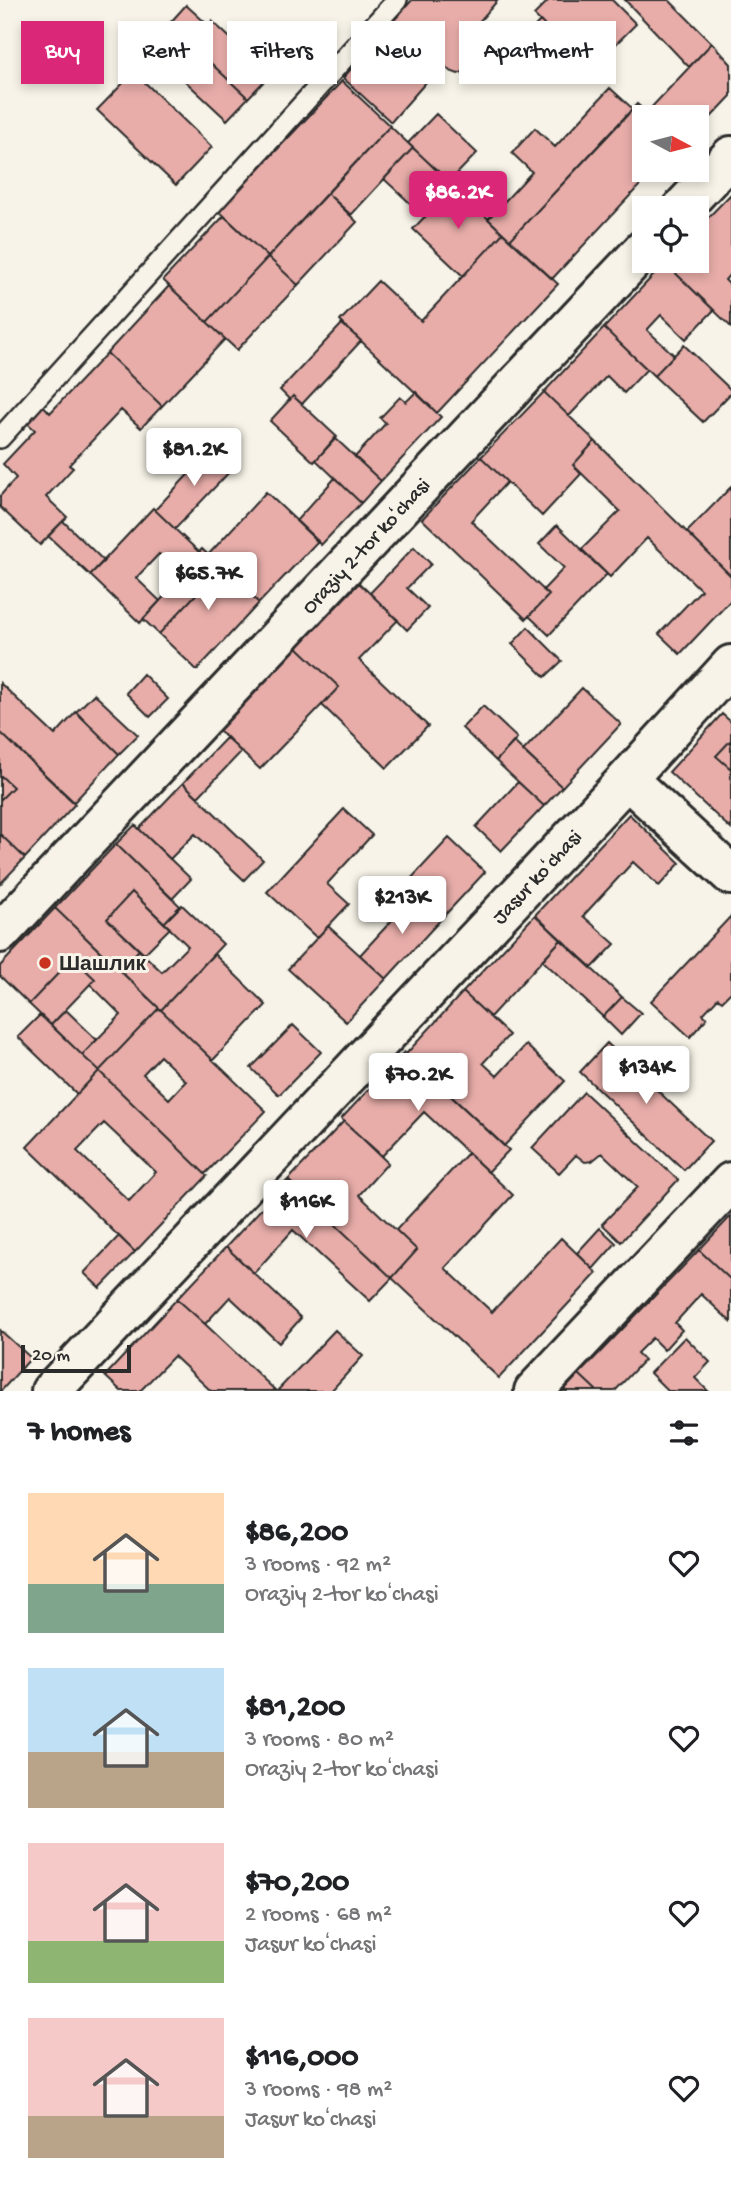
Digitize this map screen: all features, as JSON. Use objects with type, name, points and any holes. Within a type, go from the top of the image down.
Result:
[{"type":"street","points":[[693,196],[731,156]]},
{"type":"street","name":"Oraziy 2-tor koʻchasi","points":[[0,933],[632,262]]},
{"type":"street","name":"Jasur koʻchasi","points":[[51,1391],[628,779],[731,665]]},
{"type":"street","points":[[628,779],[731,874]]},
{"type":"street","points":[[534,1391],[731,1182]]},
{"type":"lane","points":[[0,438],[397,0]]},
{"type":"building","points":[[412,0],[498,0],[480,21],[459,21],[458,74],[445,67],[445,21],[393,21]]},
{"type":"building","points":[[549,0],[612,0],[636,24],[616,44],[616,21],[540,21],[534,15]]},
{"type":"building","points":[[625,0],[669,0],[712,43],[689,67]]},
{"type":"building","points":[[186,5],[204,21],[172,21]]},
{"type":"building","points":[[213,22],[227,35],[227,78],[213,65]]},
{"type":"building","points":[[712,43],[731,64],[731,96],[709,119],[709,105],[654,105]]},
{"type":"building","points":[[213,65],[227,78],[227,84],[233,84],[248,98],[227,120],[188,84],[213,84]]},
{"type":"building","points":[[351,69],[351,84],[424,84],[391,122],[343,78]]},
{"type":"building","points":[[342,81],[390,126],[268,257],[219,211]]},
{"type":"building","points":[[122,84],[146,84],[212,147],[176,185],[97,110]]},
{"type":"building","points":[[233,84],[261,84],[248,98]]},
{"type":"building","points":[[610,88],[632,108],[510,240],[488,219],[532,172],[512,153],[535,128],[555,147]]},
{"type":"building","points":[[632,109],[632,182],[643,182],[552,279],[510,240]]},
{"type":"building","points":[[436,114],[477,153],[449,182],[408,143]]},
{"type":"building","points":[[390,126],[413,148],[351,215],[327,193]]},
{"type":"building","points":[[413,148],[454,186],[425,217],[384,179]]},
{"type":"building","points":[[454,186],[503,233],[463,276],[413,229]]},
{"type":"building","points":[[327,193],[357,222],[298,285],[268,257]]},
{"type":"building","points":[[731,194],[731,273],[725,280],[731,286],[731,327],[675,273],[709,273],[709,217]]},
{"type":"building","points":[[224,216],[268,257],[207,322],[163,280]]},
{"type":"building","points":[[503,233],[558,284],[437,413],[340,321],[378,281],[421,321]]},
{"type":"building","points":[[268,257],[298,285],[237,350],[207,322]]},
{"type":"building","points":[[656,273],[675,273],[714,310],[686,339],[661,315],[647,330],[674,355],[654,376],[604,328]]},
{"type":"building","points":[[169,286],[225,339],[162,406],[107,353]]},
{"type":"building","points":[[342,324],[361,341],[302,404],[293,396],[290,400],[280,390]]},
{"type":"building","points":[[604,328],[647,369],[624,393],[607,376],[569,416],[544,392]]},
{"type":"building","points":[[684,345],[731,390],[703,422],[654,376]]},
{"type":"building","points":[[107,353],[162,406],[141,428],[121,410],[69,465],[73,468],[46,497],[67,517],[40,545],[0,507],[0,496],[16,478],[3,464],[35,430],[25,421],[42,404],[50,413]]},
{"type":"building","points":[[416,392],[441,417],[381,481],[355,457],[386,423],[380,418],[400,397],[406,402]]},
{"type":"building","points":[[544,392],[595,441],[573,465],[581,474],[542,516],[481,457]]},
{"type":"building","points":[[293,396],[337,437],[314,462],[270,421]]},
{"type":"building","points":[[335,438],[381,481],[361,503],[316,460]]},
{"type":"building","points":[[595,441],[731,576],[731,600],[680,654],[659,634],[701,590],[647,538],[610,577],[581,550],[620,511],[573,465]]},
{"type":"building","points":[[213,448],[234,467],[175,529],[155,510]]},
{"type":"building","points":[[481,457],[507,482],[471,521],[549,595],[526,619],[422,519]]},
{"type":"building","points":[[335,478],[361,503],[321,545],[296,521]]},
{"type":"building","points":[[731,487],[731,576],[687,532]]},
{"type":"building","points":[[266,492],[318,541],[259,603],[208,555]]},
{"type":"building","points":[[153,508],[199,552],[180,573],[159,554],[136,578],[160,601],[140,623],[90,575]]},
{"type":"building","points":[[63,521],[104,561],[90,575],[48,536]]},
{"type":"building","points":[[557,525],[607,574],[549,635],[529,616],[549,595],[543,590],[564,568],[539,544]]},
{"type":"building","points":[[414,547],[431,564],[407,588],[428,608],[407,630],[370,593]]},
{"type":"building","points":[[202,549],[259,603],[197,670],[159,634],[201,589],[182,571]]},
{"type":"building","points":[[185,574],[201,589],[159,634],[143,619]]},
{"type":"building","points":[[359,583],[398,620],[359,660],[428,726],[387,768],[322,705],[339,687],[297,647]]},
{"type":"building","points":[[528,627],[562,661],[545,677],[512,644]]},
{"type":"building","points":[[297,647],[339,687],[260,769],[218,730]]},
{"type":"building","points":[[143,674],[168,699],[150,717],[126,693]]},
{"type":"building","points":[[0,683],[55,735],[76,712],[119,754],[74,802],[0,732]]},
{"type":"building","points":[[582,688],[621,724],[562,787],[523,751]]},
{"type":"building","points":[[94,694],[138,735],[119,754],[76,712]]},
{"type":"building","points":[[483,706],[517,738],[496,761],[462,728]]},
{"type":"building","points":[[722,714],[731,722],[731,740],[716,756],[731,769],[731,829],[669,772]]},
{"type":"building","points":[[0,732],[75,804],[25,858],[0,834],[0,800],[13,787],[0,775]]},
{"type":"building","points":[[227,737],[241,752],[198,797],[183,783]]},
{"type":"building","points":[[731,740],[731,769],[716,756]]},
{"type":"building","points":[[514,742],[562,787],[544,806],[496,761]]},
{"type":"building","points":[[0,775],[13,787],[0,800]]},
{"type":"building","points":[[518,782],[544,806],[501,851],[476,827]]},
{"type":"building","points":[[183,783],[263,860],[244,880],[195,834],[170,859],[139,829]]},
{"type":"building","points":[[344,809],[372,835],[327,884],[349,904],[317,938],[267,892]]},
{"type":"building","points":[[629,814],[680,863],[659,886],[633,862],[583,916],[615,944],[592,968],[535,915]]},
{"type":"building","points":[[135,825],[191,879],[172,899],[116,844]]},
{"type":"building","points":[[0,834],[25,858],[0,884]]},
{"type":"building","points":[[449,838],[485,872],[444,916],[408,882]]},
{"type":"building","points":[[116,844],[180,906],[164,923],[132,892],[107,919],[139,950],[119,970],[55,908]]},
{"type":"building","points":[[132,892],[170,928],[144,954],[107,919]]},
{"type":"building","points":[[418,892],[444,916],[386,979],[360,955]]},
{"type":"building","points":[[182,905],[223,944],[161,1010],[119,970],[139,950],[162,972],[188,946],[164,923]]},
{"type":"building","points":[[55,908],[159,1008],[99,1071],[82,1055],[121,1015],[90,984],[95,979],[73,958],[29,1004],[0,976],[0,966]]},
{"type":"building","points":[[535,915],[561,940],[490,1017],[463,992]]},
{"type":"building","points":[[731,916],[731,992],[722,1001],[718,998],[703,1014],[707,1018],[690,1037],[651,1001]]},
{"type":"building","points":[[328,926],[386,979],[346,1022],[288,969]]},
{"type":"building","points":[[561,940],[622,997],[603,1017],[542,960]]},
{"type":"building","points":[[214,954],[266,1005],[213,1060],[161,1010]]},
{"type":"building","points":[[73,958],[95,979],[51,1025],[29,1004]]},
{"type":"building","points":[[463,992],[509,1035],[483,1063],[497,1076],[526,1045],[565,1081],[504,1146],[406,1054]]},
{"type":"building","points":[[622,997],[641,1013],[621,1035],[603,1017]]},
{"type":"building","points":[[159,1008],[266,1111],[205,1174],[99,1071]],"holes":[[[160,1056],[186,1081],[169,1099],[143,1074]]]},
{"type":"building","points":[[66,1010],[97,1040],[82,1055],[51,1025]]},
{"type":"building","points":[[40,1015],[99,1071],[77,1094],[18,1037]]},
{"type":"building","points":[[293,1025],[321,1052],[279,1095],[251,1068]]},
{"type":"building","points":[[607,1043],[711,1141],[684,1170],[580,1072]]},
{"type":"building","points":[[404,1052],[509,1150],[488,1172],[424,1112],[382,1156],[341,1119]]},
{"type":"building","points":[[99,1071],[207,1176],[135,1252],[27,1147]],"holes":[[[104,1123],[156,1172],[129,1201],[77,1151]]]},
{"type":"building","points":[[584,1092],[678,1180],[621,1242],[602,1224],[638,1187],[602,1153],[592,1161],[585,1162],[576,1155],[559,1173],[532,1148]]},
{"type":"building","points":[[344,1121],[388,1163],[359,1195],[417,1250],[392,1278],[288,1180]]},
{"type":"building","points":[[468,1153],[513,1195],[445,1268],[492,1312],[561,1238],[597,1273],[499,1378],[392,1278],[417,1250],[396,1230]]},
{"type":"building","points":[[288,1180],[392,1278],[370,1301],[293,1230],[254,1273],[226,1247]]},
{"type":"building","points":[[731,1216],[731,1280],[699,1250]]},
{"type":"building","points":[[600,1228],[616,1243],[593,1269],[577,1253]]},
{"type":"building","points":[[119,1236],[135,1252],[100,1288],[84,1273]]},
{"type":"building","points":[[226,1247],[301,1318],[279,1343],[230,1297],[205,1324],[177,1299]]},
{"type":"building","points":[[699,1250],[731,1280],[731,1322],[701,1294],[675,1323],[682,1330],[664,1350],[652,1338],[637,1353],[644,1360],[615,1391],[597,1391],[579,1374]]},
{"type":"building","points":[[177,1299],[276,1391],[211,1391],[174,1356],[140,1391],[121,1391],[105,1376]]},
{"type":"building","points":[[0,1330],[31,1358],[1,1391],[0,1391]]},
{"type":"building","points":[[335,1330],[363,1356],[331,1391],[277,1391]]},
{"type":"building","points":[[685,1337],[710,1362],[695,1378],[708,1391],[668,1391],[650,1373]]},
{"type":"building","points":[[579,1374],[597,1391],[563,1391]]},
{"type":"place","name":"Шашлик","points":[[45,963]]}]
